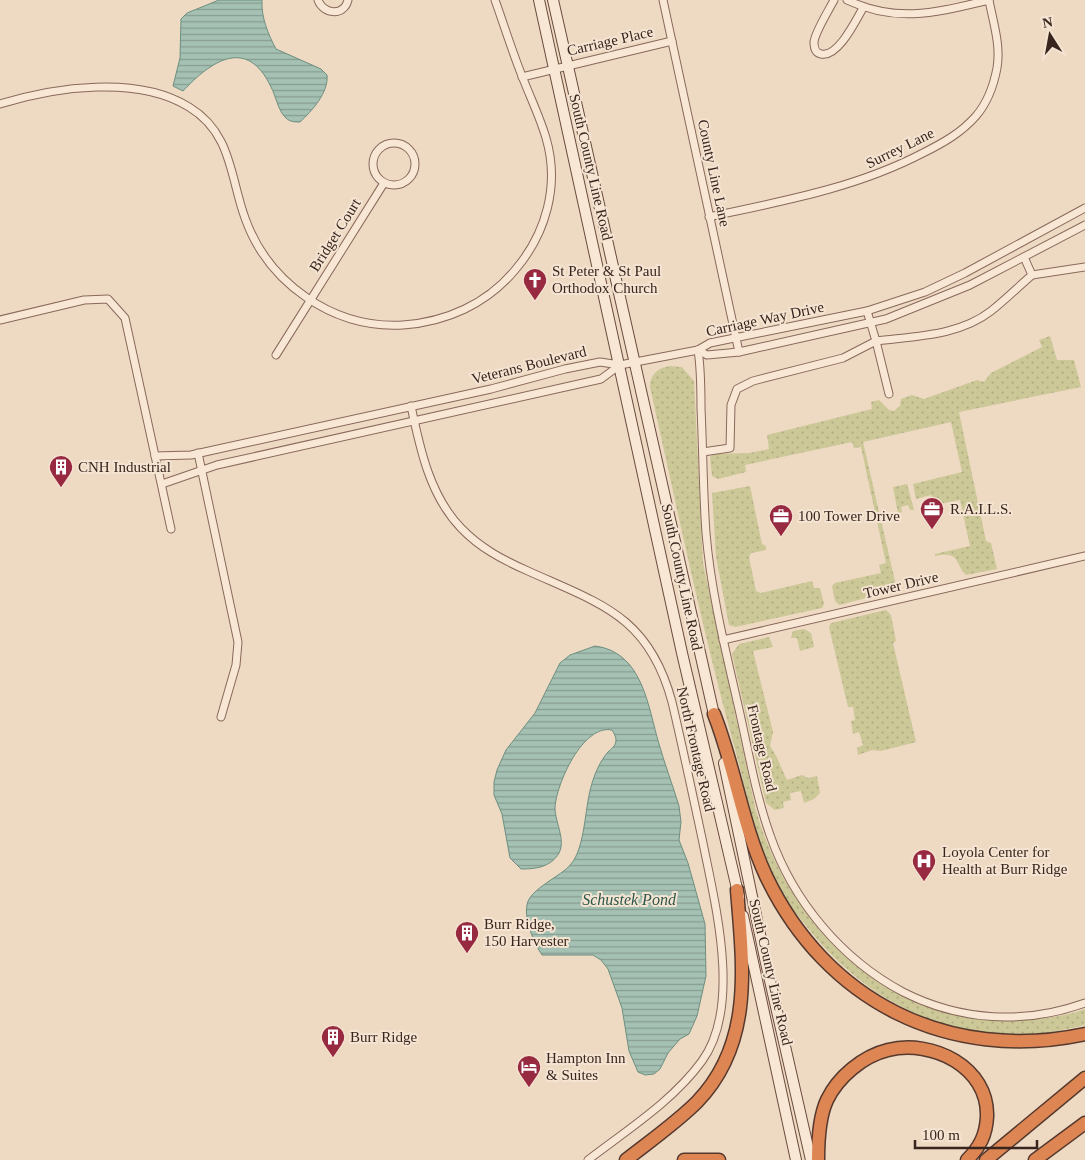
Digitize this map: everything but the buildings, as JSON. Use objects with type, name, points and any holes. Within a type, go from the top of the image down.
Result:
[{"type":"highway","points":[[714,714],[727,748],[748,832],[766,875],[793,922],[843,979],[903,1018],[954,1035],[981,1040],[1015,1042],[1059,1039],[1085,1034]]},
{"type":"highway","points":[[626,1160],[690,1108],[705,1093],[720,1072],[736,1036],[743,1001],[737,890]]},
{"type":"highway","points":[[818,1160],[823,1113],[828,1099],[836,1086],[857,1065],[867,1059],[888,1050],[910,1048],[947,1056],[964,1066],[983,1091],[987,1112],[984,1139],[967,1160]]},
{"type":"highway","points":[[986,1160],[1085,1078]]},
{"type":"highway","points":[[1035,1160],[1085,1123]]},
{"type":"highway","points":[[684,1160],[719,1160]]},
{"type":"main road","name":"South County Line Road","points":[[538,0],[796,1160]]},
{"type":"main road","name":"South County Line Road","points":[[553,0],[714,714],[811,1160]]},
{"type":"street","points":[[318,0],[320,7],[329,12],[339,11],[347,4],[348,0]]},
{"type":"street","points":[[0,104],[51,91],[104,88],[155,92],[191,108],[215,132],[228,153],[244,215],[262,253],[280,275],[310,300],[358,321],[385,325],[415,324],[435,320],[466,308],[484,298],[508,279],[529,254],[540,232],[551,188],[548,145],[495,0]]},
{"type":"street","name":"County Line Lane","points":[[663,0],[739,352]]},
{"type":"street","points":[[834,0],[814,41],[815,50],[818,54],[825,55],[835,50],[864,8]]},
{"type":"street","points":[[847,0],[864,8],[888,14],[926,14],[989,0]]},
{"type":"street","name":"Surrey Lane","points":[[709,217],[864,180],[905,163],[954,136],[977,115],[986,100],[997,67],[998,46],[989,0]]},
{"type":"street","name":"Carriage Place","points":[[522,77],[672,40]]},
{"type":"street","points":[[397,142],[409,147],[415,157],[414,173],[404,184],[392,187],[384,183],[375,172],[372,163],[376,151],[385,145],[397,142]]},
{"type":"street","name":"Bridget Court","points":[[276,355],[384,183]]},
{"type":"street","name":"Carriage Way Drive","points":[[698,350],[710,343],[867,311],[925,292],[1085,208]]},
{"type":"street","points":[[1058,223],[1065,236]]},
{"type":"street","name":"Carriage Way Drive","points":[[698,350],[707,355],[739,352],[871,323],[930,303],[970,285],[1085,224]]},
{"type":"street","points":[[1024,257],[1032,275]]},
{"type":"street","points":[[703,452],[730,448],[731,405],[738,390],[754,381],[843,358],[876,341],[958,328],[990,312],[1032,275],[1085,267]]},
{"type":"street","points":[[925,292],[930,303]]},
{"type":"street","points":[[0,320],[84,300],[108,299],[125,318],[172,529]]},
{"type":"street","points":[[867,311],[889,394]]},
{"type":"street","points":[[620,365],[698,350]]},
{"type":"street","name":"Frontage Road","points":[[698,350],[708,548],[713,592],[759,799],[770,836],[787,874],[802,899],[842,948],[862,966],[909,995],[938,1007],[974,1016],[1026,1016],[1050,1013],[1085,1003]]},
{"type":"street","name":"Veterans Boulevard","points":[[155,456],[171,457],[198,454],[600,362],[620,365]]},
{"type":"street","name":"Veterans Boulevard","points":[[162,484],[174,482],[201,470],[601,379],[620,365]]},
{"type":"street","name":"North Frontage Road","points":[[411,406],[414,422],[434,486],[448,512],[462,529],[503,560],[587,596],[612,610],[637,633],[648,648],[667,683],[672,702],[719,926],[722,987],[716,1033],[703,1060],[685,1082],[666,1100],[588,1160]]},
{"type":"street","points":[[198,454],[238,642],[236,665],[221,717]]},
{"type":"street","name":"Tower Drive","points":[[723,640],[1085,556]]},
{"type":"shaded area","points":[[1050,336],[1057,360],[1074,360],[1081,387],[959,412],[986,541],[991,543],[997,569],[966,575],[953,557],[949,555],[935,556],[935,554],[970,546],[960,500],[934,505],[931,495],[916,499],[913,484],[962,472],[951,422],[863,442],[897,590],[839,605],[835,601],[832,586],[835,583],[881,573],[879,565],[886,563],[861,447],[854,448],[852,442],[745,465],[746,472],[718,479],[712,476],[710,457],[713,454],[749,453],[769,449],[767,435],[872,409],[871,402],[879,400],[889,410],[894,411],[900,406],[901,399],[912,395],[924,399],[977,380],[984,382],[991,373],[1042,347],[1039,340]]},
{"type":"shaded area","points":[[670,366],[682,367],[694,381],[703,563],[756,811],[772,854],[793,894],[820,931],[852,962],[888,988],[928,1007],[971,1018],[1018,1020],[1060,1016],[1085,1009],[1085,1025],[1044,1033],[1005,1034],[967,1030],[931,1020],[897,1004],[864,984],[835,958],[807,927],[781,892],[761,848],[739,766],[701,614],[650,387],[653,375],[662,368]]},
{"type":"shaded area","points":[[907,484],[914,510],[910,510],[908,505],[901,507],[902,512],[898,513],[893,487]]},
{"type":"shaded area","points":[[750,486],[762,544],[766,546],[766,550],[751,553],[749,557],[756,591],[761,593],[812,581],[814,588],[820,588],[824,604],[822,608],[735,627],[729,625],[716,557],[712,493]]},
{"type":"shaded area","points":[[886,610],[891,615],[896,641],[893,643],[916,742],[881,751],[872,750],[858,755],[857,748],[863,745],[859,732],[853,734],[851,721],[855,720],[853,707],[848,707],[829,627],[831,623]]},
{"type":"shaded area","points":[[804,629],[811,633],[814,647],[800,651],[797,638],[791,638],[793,631]]},
{"type":"shaded area","points":[[769,637],[773,647],[753,651],[773,732],[770,746],[787,780],[802,775],[808,778],[817,776],[820,793],[814,799],[804,803],[801,791],[790,793],[791,800],[783,802],[784,808],[775,810],[766,803],[732,654],[739,644]]},
{"type":"water","points":[[219,0],[262,0],[266,25],[276,49],[321,69],[327,75],[327,81],[322,94],[314,107],[300,122],[294,122],[286,118],[261,71],[251,62],[240,58],[228,59],[217,63],[183,91],[173,86],[180,58],[181,19],[187,13]]},
{"type":"water","name":"Schustek Pond","points":[[595,646],[611,650],[624,659],[641,683],[647,698],[661,752],[679,806],[681,822],[679,840],[688,863],[705,924],[706,976],[697,1016],[689,1034],[680,1039],[668,1053],[660,1069],[654,1074],[645,1075],[638,1072],[629,1051],[622,1008],[608,969],[601,960],[593,955],[542,955],[533,938],[526,911],[529,899],[533,894],[567,869],[576,857],[582,838],[592,782],[602,760],[615,744],[616,739],[612,730],[601,731],[591,736],[581,746],[566,771],[560,785],[555,808],[561,837],[561,848],[556,858],[547,864],[538,868],[521,869],[510,858],[502,814],[494,795],[494,782],[497,770],[506,750],[535,713],[560,663],[570,655]]},
{"type":"place","name":"St Peter & St Paul Orthodox Church","points":[[535,301]]},
{"type":"place","name":"CNH Industrial","points":[[61,488]]},
{"type":"place","name":"R.A.I.L.S.","points":[[932,530]]},
{"type":"place","name":"100 Tower Drive","points":[[781,537]]},
{"type":"place","name":"Loyola Center for Health at Burr Ridge","points":[[924,882]]},
{"type":"place","name":"Burr Ridge, 150 Harvester","points":[[467,954]]},
{"type":"place","name":"Burr Ridge","points":[[333,1058]]},
{"type":"place","name":"Hampton Inn & Suites","points":[[529,1088]]}]
